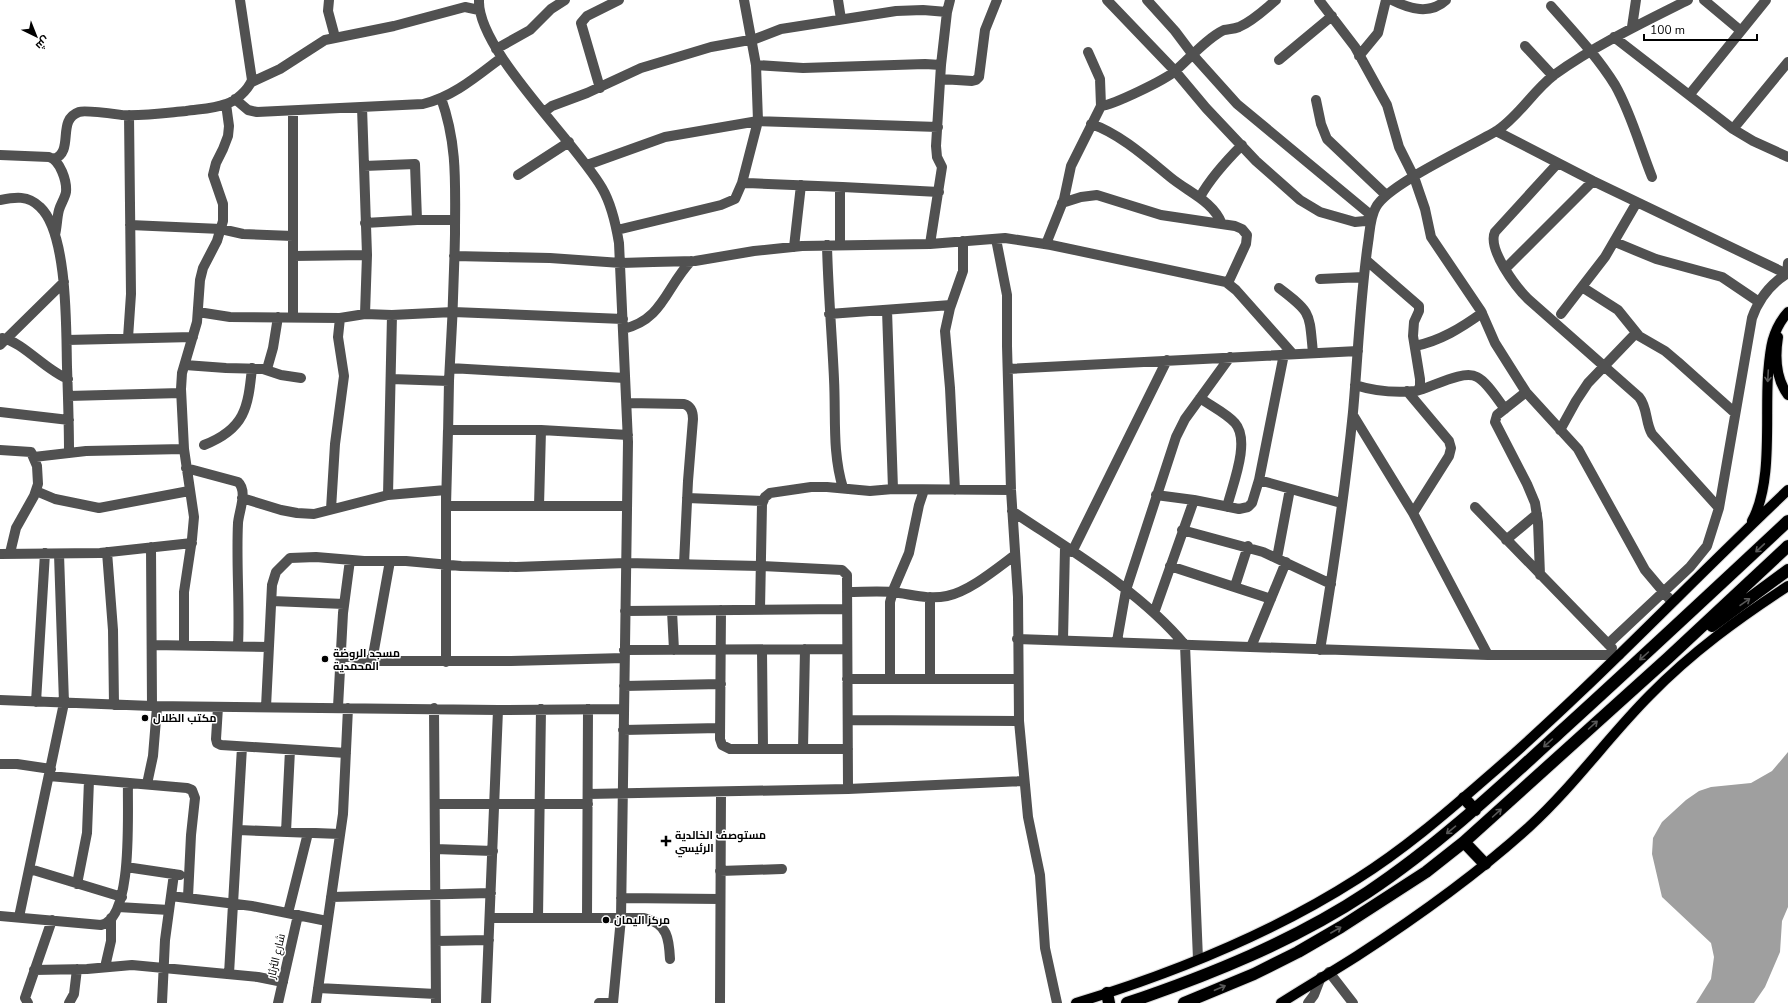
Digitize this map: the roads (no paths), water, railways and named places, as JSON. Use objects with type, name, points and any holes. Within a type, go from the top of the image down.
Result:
[{"type":"highway","points":[[1127,1003],[1246,958],[1327,917],[1404,867],[1475,810],[1656,645],[1788,521]]},
{"type":"highway","points":[[1184,1003],[1254,974],[1341,927],[1426,872],[1464,842],[1668,658],[1788,546]]},
{"type":"highway","points":[[1668,658],[1788,570]]},
{"type":"highway","points":[[1656,645],[1668,658]]},
{"type":"highway","points":[[1464,798],[1475,810]]},
{"type":"highway","points":[[1464,842],[1485,864]]},
{"type":"main road","points":[[1742,533],[1757,512],[1763,487],[1770,344],[1788,312]]},
{"type":"main road","points":[[1780,325],[1777,339],[1777,363],[1780,379],[1788,395]]},
{"type":"main road","points":[[1076,1003],[1108,998],[1280,923],[1357,879],[1394,854],[1464,798],[1540,731],[1742,533],[1788,490]]},
{"type":"main road","points":[[1281,1003],[1400,927],[1485,864],[1529,827],[1561,795],[1628,718],[1673,672],[1722,632],[1788,586]]},
{"type":"street","points":[[240,0],[252,82]]},
{"type":"street","points":[[328,0],[328,11],[335,38]]},
{"type":"street","points":[[235,99],[248,110],[254,112],[423,104],[441,98],[464,85],[499,54],[530,30],[551,9],[565,0]]},
{"type":"street","points":[[617,230],[721,205],[735,198],[742,183],[758,121],[756,65],[744,0]]},
{"type":"street","points":[[838,0],[841,19]]},
{"type":"street","points":[[930,244],[942,167],[937,157],[936,146],[941,65],[947,12],[950,0]]},
{"type":"street","points":[[941,79],[972,81],[976,80],[979,76],[985,30],[997,0]]},
{"type":"street","points":[[1107,0],[1175,71],[1206,108],[1269,173],[1300,200],[1314,210],[1355,222],[1365,221],[1372,216]]},
{"type":"street","points":[[1147,0],[1175,31],[1193,55],[1237,104],[1372,216]]},
{"type":"street","points":[[1101,106],[1108,106],[1125,99],[1175,71],[1225,30],[1238,28],[1249,23],[1276,0]]},
{"type":"street","points":[[1319,0],[1332,16],[1359,56],[1387,105],[1399,148],[1414,177],[1425,209],[1431,237],[1482,313],[1495,343],[1526,392],[1560,430],[1572,441],[1581,454],[1645,570],[1672,602]]},
{"type":"street","points":[[1359,56],[1378,34],[1386,0]]},
{"type":"street","points":[[1392,0],[1410,7],[1426,9],[1437,7],[1446,0]]},
{"type":"street","points":[[1632,27],[1636,0]]},
{"type":"street","points":[[1320,650],[1331,584],[1353,415],[1366,260],[1372,216],[1377,204],[1386,195],[1414,177],[1496,131],[1517,114],[1538,90],[1553,76],[1614,37],[1688,0]]},
{"type":"street","points":[[1704,0],[1741,31]]},
{"type":"street","points":[[1690,94],[1766,0]]},
{"type":"street","points":[[600,88],[581,23],[587,16],[614,1]]},
{"type":"street","points":[[54,159],[60,156],[65,150],[66,128],[70,119],[77,113],[84,111],[102,114],[137,116],[206,109],[226,104],[235,99],[252,82],[280,69],[325,40],[394,26],[460,8],[479,5],[482,22],[499,54],[569,142],[603,190],[617,230],[621,263],[628,435],[621,918],[613,1003],[599,1003]]},
{"type":"street","points":[[1551,6],[1591,52],[1620,95],[1652,177]]},
{"type":"street","points":[[544,112],[552,106],[600,88],[634,71],[711,47],[752,40],[781,29],[896,11],[923,10],[947,12]]},
{"type":"street","points":[[1279,60],[1332,16]]},
{"type":"street","points":[[1614,37],[1690,94],[1733,129],[1753,141],[1788,157]]},
{"type":"street","points":[[1525,46],[1553,76]]},
{"type":"street","points":[[1046,244],[1062,204],[1071,166],[1101,106],[1100,79],[1088,52]]},
{"type":"street","points":[[1733,129],[1788,62]]},
{"type":"street","points":[[756,65],[803,68],[910,64],[941,65]]},
{"type":"street","points":[[441,98],[453,143],[456,165],[446,506]]},
{"type":"street","points":[[1316,100],[1321,124],[1327,139],[1386,195]]},
{"type":"street","points":[[184,645],[184,592],[192,543],[194,517],[184,449],[181,393],[185,365],[198,312],[200,280],[203,268],[221,229],[224,204],[213,175],[216,163],[228,136],[229,126],[226,104]]},
{"type":"street","points":[[362,107],[367,255],[365,314]]},
{"type":"street","points":[[293,111],[293,317]]},
{"type":"street","points":[[128,338],[131,294],[129,115]]},
{"type":"street","points":[[587,166],[665,137],[758,121],[938,127]]},
{"type":"street","points":[[1091,124],[1099,127],[1136,150],[1180,185],[1200,198],[1219,218],[1222,224]]},
{"type":"street","points":[[1496,131],[1592,181],[1788,270],[1771,286],[1759,302],[1750,327],[1718,508],[1710,537],[1702,553],[1608,644]]},
{"type":"street","points":[[518,175],[569,142]]},
{"type":"street","points":[[1200,198],[1208,183],[1242,145]]},
{"type":"street","points":[[0,155],[31,155],[54,159],[63,175],[66,190],[59,210],[55,237]]},
{"type":"street","points":[[1558,163],[1494,232],[1493,242],[1505,270],[1515,285],[1528,299],[1641,399],[1645,407],[1648,426],[1652,434],[1718,508]]},
{"type":"street","points":[[364,166],[415,164],[417,220]]},
{"type":"street","points":[[1505,270],[1592,181]]},
{"type":"street","points":[[742,183],[840,188],[866,187],[939,192]]},
{"type":"street","points":[[794,247],[801,185]]},
{"type":"street","points":[[840,188],[840,245]]},
{"type":"street","points":[[1062,204],[1081,197],[1097,195],[1161,215],[1222,224],[1242,229],[1248,238],[1228,283]]},
{"type":"street","points":[[0,200],[22,197],[38,205],[49,222],[55,237],[64,282],[67,340],[69,452]]},
{"type":"street","points":[[1561,314],[1615,242],[1637,202]]},
{"type":"street","points":[[366,224],[417,220],[455,220]]},
{"type":"street","points":[[130,225],[221,229],[243,234],[293,236]]},
{"type":"street","points":[[454,256],[550,258],[621,263],[691,261],[754,251],[794,247],[827,245],[930,244],[996,238],[1016,239],[1217,278],[1228,283],[1288,354]]},
{"type":"street","points":[[996,238],[1007,295],[1006,310],[1011,490],[1018,596],[1017,639],[1019,721],[1028,822],[1040,875],[1045,948],[1056,1003]]},
{"type":"street","points":[[955,490],[950,388],[945,331],[951,305],[963,271],[963,241]]},
{"type":"street","points":[[1615,242],[1656,259],[1722,277],[1759,302]]},
{"type":"street","points":[[827,245],[829,314],[834,382],[834,440],[836,462],[843,488]]},
{"type":"street","points":[[293,256],[367,255]]},
{"type":"street","points":[[1366,260],[1419,306],[1419,311],[1413,329],[1420,378],[1420,386],[1418,390]]},
{"type":"street","points":[[198,312],[230,317],[340,318],[365,314],[392,315],[452,312],[623,324],[640,323],[653,314],[662,303],[674,282],[691,261]]},
{"type":"street","points":[[1320,279],[1364,277]]},
{"type":"street","points":[[2,341],[64,282]]},
{"type":"street","points":[[1582,287],[1618,310],[1636,333],[1675,359],[1735,413]]},
{"type":"street","points":[[1279,288],[1300,304],[1308,314],[1313,353]]},
{"type":"street","points":[[829,314],[951,305]]},
{"type":"street","points":[[887,310],[893,489]]},
{"type":"street","points":[[1415,346],[1437,340],[1451,333],[1482,313]]},
{"type":"street","points":[[388,495],[392,315]]},
{"type":"street","points":[[267,369],[274,348],[278,317]]},
{"type":"street","points":[[331,509],[335,444],[344,376],[338,337],[340,318]]},
{"type":"street","points":[[1560,430],[1582,392],[1604,366],[1636,333]]},
{"type":"street","points":[[67,340],[193,337]]},
{"type":"street","points":[[2,341],[15,344],[52,372],[68,379]]},
{"type":"street","points":[[1008,369],[1358,351]]},
{"type":"street","points":[[1156,495],[1194,500],[1239,509],[1248,507],[1253,500],[1259,480],[1288,354]]},
{"type":"street","points":[[1117,641],[1126,590],[1176,436],[1185,419],[1230,357]]},
{"type":"street","points":[[1063,640],[1069,549],[1166,360]]},
{"type":"street","points":[[185,365],[267,369],[281,375],[301,378]]},
{"type":"street","points":[[204,445],[228,434],[240,419],[246,409],[252,368]]},
{"type":"street","points":[[450,368],[625,378]]},
{"type":"street","points":[[1355,385],[1367,388],[1407,391],[1418,390],[1462,376],[1472,375],[1481,379],[1505,409]]},
{"type":"street","points":[[391,379],[449,381]]},
{"type":"street","points":[[1407,391],[1446,438],[1451,448],[1449,456],[1414,512]]},
{"type":"street","points":[[1526,392],[1495,418],[1495,425],[1532,493],[1537,514],[1540,575]]},
{"type":"street","points":[[68,396],[181,393]]},
{"type":"street","points":[[1200,398],[1232,420],[1240,429],[1242,435],[1242,447],[1227,507]]},
{"type":"street","points":[[626,403],[684,404],[690,408],[693,419],[684,564]]},
{"type":"street","points":[[1,412],[69,420]]},
{"type":"street","points":[[1353,415],[1414,512],[1488,655]]},
{"type":"street","points":[[448,430],[542,430],[628,435]]},
{"type":"street","points":[[446,662],[446,490],[448,430]]},
{"type":"street","points":[[539,506],[542,430]]},
{"type":"street","points":[[34,457],[86,450],[184,449]]},
{"type":"street","points":[[0,450],[29,451],[34,457],[39,474],[36,491],[16,528],[5,554],[107,552],[192,543]]},
{"type":"street","points":[[186,468],[238,482],[242,489],[238,532],[238,646]]},
{"type":"street","points":[[1259,480],[1341,503]]},
{"type":"street","points":[[760,610],[760,566],[763,501],[773,492],[811,487],[876,491],[893,489],[1011,490]]},
{"type":"street","points":[[1251,647],[1271,599],[1281,560],[1290,489]]},
{"type":"street","points":[[242,498],[270,507],[297,513],[314,514],[388,495],[446,490]]},
{"type":"street","points":[[890,679],[890,602],[892,592],[909,553],[919,505],[924,490]]},
{"type":"street","points":[[36,491],[55,498],[99,508],[189,491]]},
{"type":"street","points":[[687,498],[763,501]]},
{"type":"street","points":[[1154,613],[1182,530],[1194,500]]},
{"type":"street","points":[[446,506],[627,506]]},
{"type":"street","points":[[1475,507],[1619,655]]},
{"type":"street","points":[[1012,511],[1069,549],[1126,590],[1154,613],[1185,645],[1198,959]]},
{"type":"street","points":[[1506,540],[1537,514]]},
{"type":"street","points":[[1182,530],[1248,546],[1331,584]]},
{"type":"street","points":[[1235,586],[1248,546]]},
{"type":"street","points":[[147,784],[154,756],[151,547]]},
{"type":"street","points":[[107,552],[113,630],[114,705]]},
{"type":"street","points":[[36,702],[45,554]]},
{"type":"street","points":[[19,917],[64,703],[59,554]]},
{"type":"street","points":[[847,592],[892,592],[919,597],[947,596],[958,592],[1015,555]]},
{"type":"street","points":[[266,707],[274,577],[279,568],[290,558],[316,557],[447,565],[516,567],[626,563],[760,566],[842,570],[847,575],[848,789]]},
{"type":"street","points":[[316,1003],[343,814],[346,753],[340,655],[344,604],[350,560]]},
{"type":"street","points":[[372,661],[390,561]]},
{"type":"street","points":[[1170,566],[1271,599]]},
{"type":"street","points":[[930,597],[930,679]]},
{"type":"street","points":[[272,601],[344,604]]},
{"type":"street","points":[[625,612],[847,609]]},
{"type":"street","points":[[721,610],[720,728],[721,742],[726,748],[848,749]]},
{"type":"street","points":[[672,611],[674,650]]},
{"type":"street","points":[[1017,639],[1117,641],[1185,645],[1488,655],[1619,655]]},
{"type":"street","points":[[152,645],[269,647]]},
{"type":"street","points":[[803,749],[805,649]]},
{"type":"street","points":[[340,655],[372,661],[446,662],[624,654],[674,650],[847,649]]},
{"type":"street","points":[[762,650],[763,749]]},
{"type":"street","points":[[847,678],[1018,679]]},
{"type":"street","points":[[624,686],[721,684]]},
{"type":"street","points":[[0,700],[114,705],[218,707],[434,708],[498,710],[624,709]]},
{"type":"street","points":[[218,707],[216,741],[225,747],[346,753]]},
{"type":"street","points":[[318,988],[436,999],[434,708]]},
{"type":"street","points":[[538,918],[541,709]]},
{"type":"street","points":[[587,918],[588,709]]},
{"type":"street","points":[[486,1003],[498,710]]},
{"type":"street","points":[[848,720],[1019,721]]},
{"type":"street","points":[[623,730],[720,728]]},
{"type":"street","points":[[229,974],[242,747]]},
{"type":"street","points":[[286,832],[290,750]]},
{"type":"street","points":[[0,764],[17,764],[89,780],[147,784],[188,788],[192,790],[195,794],[188,876],[188,897]]},
{"type":"street","points":[[77,884],[87,833],[89,780]]},
{"type":"street","points":[[435,804],[540,804],[622,794],[848,789],[1024,781]]},
{"type":"street","points":[[1,918],[19,917],[101,925],[111,918],[122,897],[126,867],[128,783]]},
{"type":"street","points":[[720,1003],[721,792]]},
{"type":"street","points":[[238,830],[340,834]]},
{"type":"street","points":[[288,913],[308,833]]},
{"type":"street","points":[[435,849],[493,851]]},
{"type":"street","points":[[126,867],[188,876]]},
{"type":"street","points":[[30,869],[122,897]]},
{"type":"street","points":[[720,871],[782,869]]},
{"type":"street","points":[[162,1003],[169,910],[174,874]]},
{"type":"street","points":[[331,897],[491,893]]},
{"type":"street","points":[[171,896],[234,903],[327,921]]},
{"type":"street","points":[[621,898],[720,899]]},
{"type":"street","points":[[118,907],[169,910]]},
{"type":"street","name":"شارع الثرثار","points":[[278,1003],[298,915]]},
{"type":"street","points":[[105,967],[112,936],[111,918]]},
{"type":"street","points":[[490,918],[644,918],[655,922],[668,936],[670,960]]},
{"type":"street","points":[[28,1003],[25,998],[52,920]]},
{"type":"street","points":[[436,941],[489,940]]},
{"type":"street","points":[[34,970],[77,970],[123,965],[164,967],[258,977],[283,982]]},
{"type":"street","points":[[69,1003],[74,994],[77,970]]},
{"type":"street","points":[[1308,1003],[1325,974],[1353,1003]]},
{"type":"place","name":"مسجد الروضة المحمدية","points":[[325,659]]},
{"type":"place","name":"مكتب الظلال","points":[[145,718]]},
{"type":"place","name":"مستوصف الخالدية الرئيسي","points":[[666,841]]},
{"type":"place","name":"مركز اليمان","points":[[606,920]]}]
